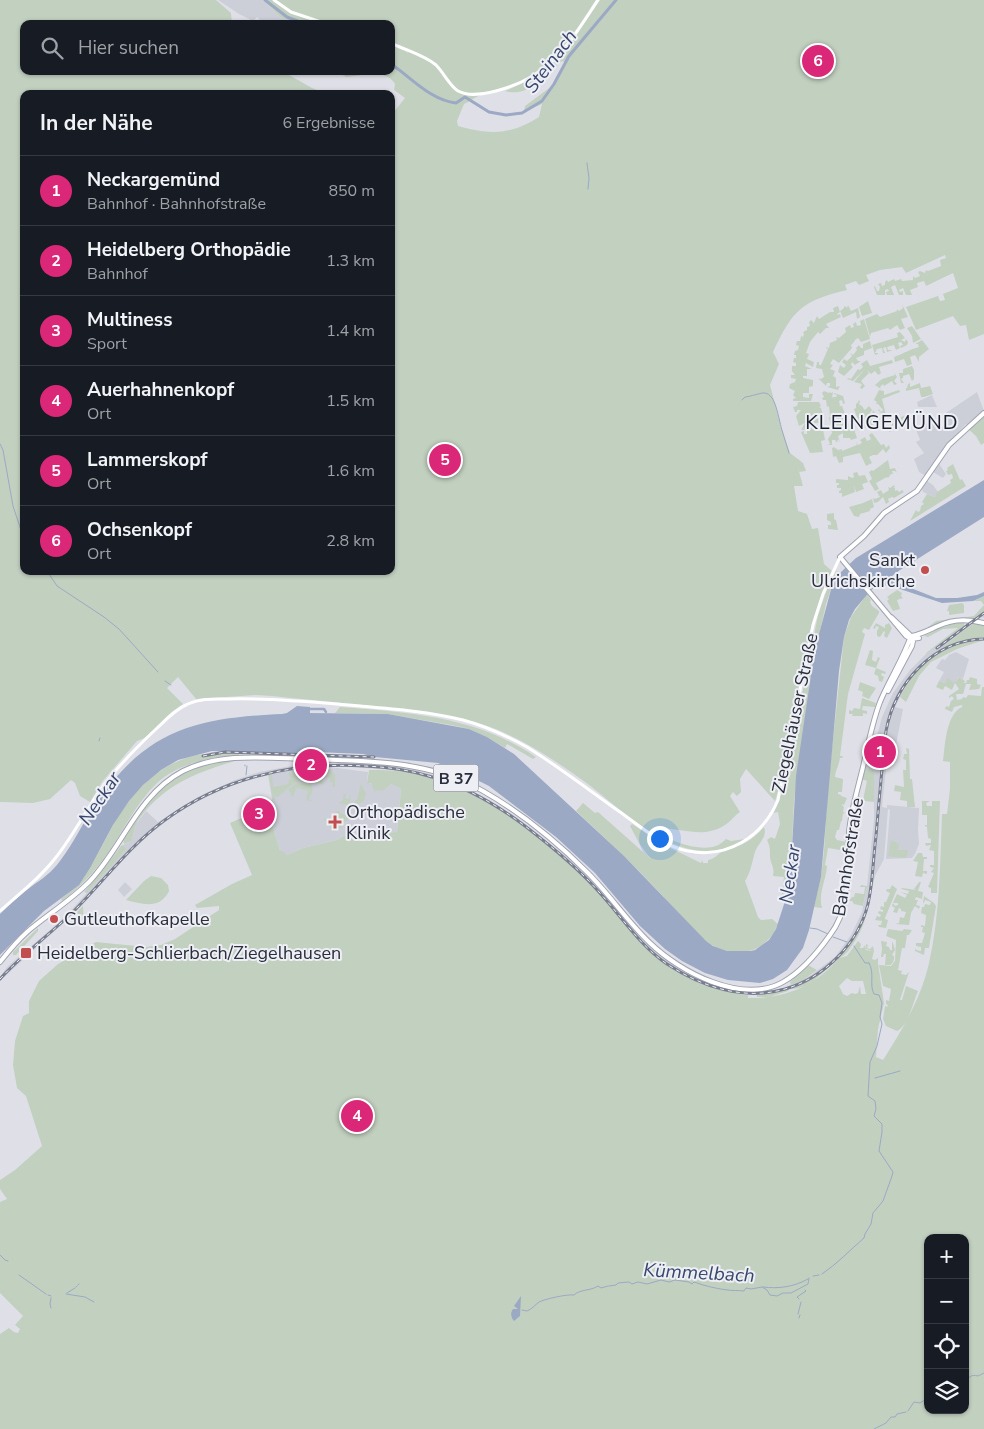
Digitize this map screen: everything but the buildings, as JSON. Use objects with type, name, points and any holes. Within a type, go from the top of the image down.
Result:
[{"type":"main road","points":[[274,0],[291,12],[315,20]]},
{"type":"main road","points":[[395,45],[434,64],[459,91],[469,94],[492,92],[523,81],[553,62],[598,0]]},
{"type":"main road","name":"Ziegelhäuser Straße","points":[[0,911],[43,872],[68,841],[94,799],[118,768],[167,718],[184,705],[205,700],[253,698],[404,710],[471,723],[505,735],[524,745],[654,836],[680,849],[703,853],[735,847],[755,834],[769,818],[779,795],[814,620],[837,563],[845,552],[884,513],[917,491],[949,444],[984,413]]},
{"type":"main road","points":[[845,552],[845,562]]},
{"type":"main road","points":[[840,558],[904,633],[913,638]]},
{"type":"main road","points":[[837,563],[845,562]]},
{"type":"main road","points":[[888,614],[913,638]]},
{"type":"main road","points":[[913,638],[939,625],[953,621],[966,620],[984,623]]},
{"type":"main road","name":"B 37","points":[[909,652],[913,638]]},
{"type":"main road","name":"B 37","points":[[909,652],[913,638]]},
{"type":"main road","name":"Bahnhofstraße","points":[[0,964],[33,928],[91,880],[106,862],[145,803],[161,786],[179,774],[202,764],[226,759],[248,758],[376,762],[423,768],[464,781],[487,793],[520,815],[572,858],[659,952],[705,979],[733,987],[758,989],[780,984],[802,967],[831,934],[842,914],[847,881],[851,821],[873,726],[880,706],[913,638]]},
{"type":"main road","name":"Bahnhofstraße","points":[[880,706],[909,652]]},
{"type":"shaded area","points":[[218,0],[263,0],[280,17],[289,20],[260,20],[257,17],[251,20]]},
{"type":"shaded area","points":[[977,392],[984,411],[966,424],[936,459],[946,474],[943,478],[933,472],[927,481],[938,492],[935,497],[923,492],[920,485],[926,476],[919,472],[914,459],[924,453],[916,442],[920,440],[916,430],[932,420],[938,429],[946,425],[943,415]]},
{"type":"shaded area","points":[[932,395],[937,407],[918,407],[917,402]]},
{"type":"shaded area","points":[[984,611],[984,618],[982,617],[943,647],[975,637],[984,637],[984,640],[951,647],[923,665],[907,683],[895,707],[903,709],[893,760],[887,760],[882,807],[887,808],[887,805],[919,808],[919,844],[915,854],[912,858],[886,859],[890,810],[888,809],[884,859],[873,877],[869,903],[861,927],[843,954],[813,978],[789,989],[757,995],[732,993],[709,985],[668,965],[641,942],[592,886],[561,856],[502,811],[462,789],[414,773],[337,766],[308,770],[297,768],[265,774],[222,789],[184,808],[160,824],[144,838],[70,916],[0,981],[0,977],[7,967],[64,918],[127,849],[123,845],[129,842],[133,836],[136,824],[146,811],[158,822],[198,797],[235,780],[259,772],[296,765],[298,762],[326,762],[383,765],[415,770],[437,776],[469,789],[509,813],[567,857],[589,878],[643,941],[673,964],[714,985],[729,989],[762,992],[784,988],[811,975],[835,957],[851,935],[862,912],[867,886],[874,819],[874,770],[866,768],[867,760],[872,736],[877,736],[882,717],[893,693],[910,670],[926,654]]},
{"type":"shaded area","points":[[956,652],[969,659],[963,679],[958,677],[956,683],[939,681],[944,672],[936,668],[937,666],[942,659],[945,660],[949,655]]},
{"type":"shaded area","name":"Orthopädische Klinik","points":[[337,768],[368,772],[367,782],[378,790],[385,790],[391,784],[401,789],[397,832],[345,835],[337,840],[303,848],[287,855],[280,851],[267,807],[272,799],[268,775],[293,770],[301,774],[312,770]]},
{"type":"shaded area","points":[[125,882],[132,889],[124,897],[118,890]]},
{"type":"green space","points":[[0,0],[216,0],[231,13],[232,20],[20,20],[20,75],[289,75],[317,90],[20,90],[20,575],[395,575],[395,110],[405,98],[394,90],[395,84],[391,79],[382,75],[395,75],[395,47],[408,54],[407,49],[395,44],[395,20],[289,20],[280,17],[263,0],[596,0],[564,46],[545,66],[521,82],[479,96],[464,104],[457,121],[458,126],[480,131],[500,132],[519,127],[539,117],[542,104],[524,112],[525,106],[556,83],[566,63],[562,61],[529,89],[513,92],[505,91],[523,83],[550,65],[570,43],[600,0],[984,0],[984,334],[969,340],[966,325],[960,326],[953,316],[916,330],[906,307],[938,296],[940,301],[945,300],[943,294],[958,288],[953,273],[926,286],[924,281],[917,283],[918,287],[910,290],[912,295],[906,295],[903,288],[899,290],[900,292],[903,291],[903,295],[899,295],[895,285],[891,287],[894,295],[887,295],[888,289],[885,290],[885,295],[877,295],[874,287],[879,291],[880,287],[878,284],[881,283],[882,286],[885,285],[887,280],[888,282],[894,279],[895,281],[901,279],[902,281],[913,280],[913,276],[915,278],[920,276],[918,272],[920,271],[925,273],[926,270],[941,266],[940,260],[946,258],[945,255],[906,273],[902,267],[880,270],[866,275],[869,281],[859,285],[856,281],[845,285],[847,290],[809,303],[793,317],[773,352],[779,364],[770,385],[782,430],[790,453],[803,463],[806,471],[799,472],[803,486],[794,486],[798,511],[807,514],[812,529],[818,528],[824,564],[832,571],[819,601],[810,632],[797,696],[788,757],[775,801],[746,769],[740,779],[741,792],[737,796],[733,792],[730,796],[740,812],[720,828],[702,832],[655,829],[667,838],[701,848],[716,846],[726,839],[731,841],[745,839],[722,849],[700,851],[678,846],[657,836],[637,823],[581,779],[545,755],[505,733],[478,723],[357,704],[272,696],[256,695],[196,699],[178,677],[167,688],[183,704],[150,736],[137,741],[102,782],[90,802],[80,796],[75,783],[71,780],[50,799],[33,803],[0,802]]},
{"type":"green space","points":[[342,75],[364,75],[346,77]]},
{"type":"green space","points":[[868,301],[872,313],[862,316],[859,307]]},
{"type":"green space","points":[[902,304],[908,317],[901,319],[905,328],[900,330],[897,325],[890,330],[888,328],[871,333],[870,337],[865,319],[877,314],[880,317],[897,311],[897,309],[899,311],[903,308]]},
{"type":"green space","points":[[848,305],[851,311],[858,308],[860,317],[857,319],[856,312],[843,318],[840,311],[845,306],[847,308]]},
{"type":"green space","points":[[838,306],[840,312],[837,314],[840,314],[841,317],[826,324],[829,328],[826,328],[820,334],[818,332],[810,342],[806,353],[809,354],[807,359],[814,362],[813,367],[806,363],[805,366],[812,369],[807,369],[807,376],[803,376],[803,378],[813,380],[813,386],[809,387],[809,393],[803,393],[803,397],[809,398],[809,394],[813,394],[811,401],[793,401],[796,398],[793,395],[795,391],[789,388],[790,384],[795,382],[796,379],[791,378],[791,375],[795,375],[792,371],[792,366],[796,366],[796,363],[793,362],[794,358],[796,358],[796,355],[794,355],[795,351],[798,350],[799,346],[796,345],[797,341],[800,341],[801,336],[803,337],[803,332],[810,326],[809,322],[811,320],[814,323],[817,316],[819,319],[830,312],[834,312],[833,308]]},
{"type":"green space","points":[[864,319],[870,339],[861,342],[858,338],[839,363],[833,359],[830,364],[833,365],[830,369],[835,371],[833,376],[836,378],[836,387],[840,386],[838,390],[827,387],[830,386],[830,383],[827,383],[826,386],[818,378],[824,377],[822,369],[816,368],[817,362],[821,365],[828,349],[825,347],[829,348],[830,343],[837,340],[836,337],[839,338],[846,332],[845,328],[850,325],[851,328],[854,327],[853,324],[856,322],[857,326],[861,325],[860,321]]},
{"type":"green space","points":[[912,326],[921,339],[913,343],[912,336],[907,328]]},
{"type":"green space","points":[[900,332],[905,338],[901,340],[905,342],[906,339],[907,345],[901,348],[900,346],[903,345],[901,342],[898,343],[900,348],[896,350],[894,345],[887,347],[888,350],[893,350],[887,352],[886,347],[883,348],[885,353],[883,353],[882,348],[877,349],[875,353],[878,354],[875,355],[872,345],[898,337],[897,333]]},
{"type":"green space","points":[[922,340],[929,349],[919,357],[919,362],[915,355],[910,357],[912,364],[907,366],[904,359],[895,362],[894,357],[919,347],[918,344],[915,344]]},
{"type":"green space","points":[[870,341],[872,348],[864,351],[864,355],[856,358],[858,361],[861,361],[855,365],[852,362],[851,365],[853,367],[844,376],[838,372],[840,365],[844,368],[846,365],[842,362],[844,359],[847,361],[852,356],[850,353],[853,355],[859,345],[863,348],[863,344]]},
{"type":"green space","points":[[867,360],[870,366],[892,360],[893,363],[879,367],[881,373],[878,375],[875,371],[871,374],[867,370],[869,373],[861,381],[865,386],[862,389],[860,388],[862,384],[854,382],[865,369],[853,381],[847,379],[851,379],[858,369],[860,370],[863,367],[861,364]]},
{"type":"green space","points":[[912,366],[914,379],[912,381],[909,374],[903,376],[901,379],[904,383],[901,383],[899,373],[903,373],[903,369]]},
{"type":"green space","points":[[894,372],[897,377],[894,381],[897,384],[894,385],[892,381],[884,386],[883,384],[880,387],[881,389],[875,385],[882,379],[895,375]]},
{"type":"green space","points":[[910,383],[910,387],[920,383],[921,388],[930,386],[933,394],[921,397],[919,388],[906,391]]},
{"type":"green space","points":[[879,390],[884,391],[884,395],[899,390],[900,392],[882,399],[886,415],[884,416],[878,410],[881,412],[883,410],[874,400]]},
{"type":"green space","points":[[824,391],[833,392],[832,398],[837,395],[834,393],[843,396],[845,403],[843,404],[842,400],[839,401],[839,406],[842,406],[850,427],[848,428],[852,429],[853,426],[857,438],[851,440],[850,438],[843,438],[843,433],[838,436],[840,443],[838,439],[837,443],[835,440],[832,440],[832,445],[827,445],[830,444],[828,439],[832,433],[829,406],[827,407],[826,400],[822,398],[824,397],[822,393]]},
{"type":"green space","points":[[859,400],[859,404],[865,410],[869,406],[872,410],[870,413],[872,414],[873,410],[881,421],[879,424],[878,421],[871,426],[868,422],[865,424],[867,427],[864,428],[860,425],[854,409]]},
{"type":"green space","points":[[798,402],[819,402],[821,406],[819,407],[823,415],[815,416],[815,418],[820,419],[820,423],[815,423],[815,427],[822,427],[821,429],[823,429],[825,440],[821,441],[823,452],[810,453],[801,432],[804,431],[804,434],[807,434],[807,430],[810,429],[801,430],[805,423],[799,426],[796,416],[801,410],[795,412],[793,407],[797,406]]},
{"type":"green space","points":[[910,414],[910,417],[903,419],[903,422],[900,423],[903,426],[889,432],[889,427],[892,425],[891,422],[886,424],[886,419],[889,421]]},
{"type":"green space","points":[[984,415],[984,443],[981,445],[976,436],[967,428]]},
{"type":"green space","points":[[872,433],[881,445],[884,444],[886,448],[889,445],[890,448],[886,453],[883,449],[877,455],[869,457],[872,463],[866,466],[860,453],[843,457],[843,462],[839,463],[836,456],[833,457],[832,448],[842,449],[842,451],[857,445],[856,442],[858,445],[862,443],[860,440],[865,437],[867,441],[871,439],[869,435]]},
{"type":"green space","points":[[888,460],[890,469],[895,468],[897,473],[892,471],[893,474],[888,478],[876,483],[879,489],[875,491],[869,481],[872,479],[869,472]]},
{"type":"green space","points":[[953,464],[960,480],[962,479],[966,486],[910,521],[916,510],[920,511],[921,506],[924,504],[922,502],[927,494],[935,497],[937,492],[951,483],[952,474],[948,475],[946,471]]},
{"type":"green space","points":[[857,472],[859,476],[865,475],[868,482],[862,484],[864,489],[856,492],[854,485],[855,492],[842,497],[842,493],[839,493],[841,488],[837,488],[839,483],[836,483],[836,479],[848,480],[848,476],[852,478],[854,477],[853,473]]},
{"type":"green space","points":[[894,485],[895,491],[899,492],[902,490],[904,492],[888,499],[889,502],[886,504],[883,497],[874,503],[873,498],[880,497],[877,492],[881,490],[883,494],[889,490],[888,487],[890,488]]},
{"type":"green space","points":[[872,499],[874,507],[870,511],[860,514],[859,517],[854,516],[849,507]]},
{"type":"green space","points":[[834,513],[838,530],[828,529],[828,525],[831,525],[831,522],[827,520],[827,514]]},
{"type":"green space","points":[[836,571],[840,573],[832,586],[826,604],[813,662],[794,800],[791,865],[785,903],[781,901],[784,877],[773,876],[767,840],[771,837],[775,839],[780,824],[778,812],[774,813],[785,778],[818,615],[827,589]]},
{"type":"green space","points":[[897,590],[902,593],[901,596],[903,598],[897,600],[900,609],[893,611],[887,601],[889,599],[887,597]]},
{"type":"green space","points":[[867,594],[872,606],[879,613],[869,630],[864,628],[862,632],[865,634],[848,694],[840,756],[843,756],[840,758],[835,777],[843,779],[842,792],[838,792],[838,794],[847,798],[844,805],[841,804],[844,807],[843,812],[845,813],[835,837],[837,840],[847,842],[845,845],[847,847],[840,850],[828,848],[825,865],[827,866],[821,898],[822,908],[814,907],[821,877],[824,851],[828,786],[844,637],[851,617]]},
{"type":"green space","points":[[984,596],[984,605],[981,601],[973,601]]},
{"type":"green space","points":[[962,603],[964,605],[964,613],[949,615],[949,611],[947,611],[949,605]]},
{"type":"green space","points":[[984,605],[984,611],[973,619],[944,621],[927,628],[936,621],[974,616]]},
{"type":"green space","points":[[964,622],[964,626],[926,654],[958,628],[943,629],[928,637],[924,636],[944,626]]},
{"type":"green space","points":[[876,623],[885,628],[885,625],[889,623],[892,628],[887,638],[884,636],[884,631],[880,637],[877,636],[879,627],[873,628]]},
{"type":"green space","points":[[974,623],[984,626],[984,637],[963,640],[941,648]]},
{"type":"green space","points":[[984,640],[957,649],[931,662],[919,676],[906,702],[900,697],[915,674],[934,656],[957,645],[970,641]]},
{"type":"green space","points":[[870,650],[873,651],[872,660],[876,662],[878,657],[880,658],[876,668],[865,665]]},
{"type":"green space","points":[[876,668],[886,672],[881,675],[884,677],[882,682],[874,674]]},
{"type":"green space","points":[[959,677],[965,681],[964,683],[970,677],[977,679],[977,684],[981,685],[979,689],[969,690],[971,684],[966,684],[963,694],[956,694],[957,700],[963,697],[966,698],[968,695],[981,696],[982,687],[984,687],[984,1429],[0,1429],[0,1334],[9,1328],[18,1333],[20,1329],[15,1325],[23,1316],[0,1293],[0,1202],[7,1199],[0,1189],[0,1180],[15,1170],[42,1146],[26,1096],[17,1088],[13,1065],[15,1041],[23,1016],[29,1013],[29,1001],[39,981],[58,964],[96,942],[146,947],[161,945],[175,939],[219,910],[219,906],[197,908],[195,905],[252,875],[230,823],[267,807],[280,851],[287,855],[303,848],[337,840],[345,835],[397,832],[401,789],[391,784],[385,790],[374,791],[371,783],[367,783],[369,770],[401,771],[436,779],[459,787],[481,798],[525,826],[564,858],[589,882],[641,943],[677,971],[719,989],[748,995],[748,998],[761,998],[787,993],[803,986],[790,989],[811,979],[827,968],[848,946],[862,921],[871,893],[873,877],[875,876],[867,911],[862,928],[849,950],[839,958],[847,956],[858,941],[861,944],[860,948],[863,948],[865,945],[866,950],[873,951],[866,949],[866,944],[868,945],[867,948],[870,949],[873,946],[874,951],[872,959],[878,958],[884,1003],[878,1029],[876,1057],[883,1060],[904,1026],[926,976],[933,945],[939,889],[942,814],[947,814],[950,789],[950,762],[943,761],[949,723],[962,705],[954,707],[952,712],[945,709],[946,706],[949,707],[954,699],[952,696],[949,698],[949,696],[959,689],[955,683]],"holes":[[[839,958],[820,976],[807,985]],[[847,978],[852,981],[863,981],[866,994],[861,994],[860,986],[858,993],[852,993],[847,996],[843,994],[839,986]]]},
{"type":"green space","points":[[947,678],[955,683],[952,690],[945,686],[943,690],[936,687],[939,681],[945,683]]},
{"type":"green space","points":[[860,682],[876,688],[869,699],[862,696],[863,692],[858,690]]},
{"type":"green space","points":[[862,698],[876,703],[875,707],[863,706],[862,710],[867,711],[867,714],[863,713],[863,716],[852,716],[853,714],[849,714],[849,710],[852,711],[854,708],[860,709]]},
{"type":"green space","points":[[340,707],[417,714],[467,725],[491,733],[536,757],[533,759],[507,744],[505,748],[469,729],[388,714],[335,713]]},
{"type":"green space","points":[[906,748],[909,749],[910,779],[912,779],[915,807],[907,807],[907,801],[900,800],[901,792],[894,791],[895,785],[904,787],[903,770],[906,770],[906,760],[903,759],[904,754],[907,754]]},
{"type":"green space","points":[[211,752],[238,753],[239,755],[217,757],[196,762],[175,770],[157,783],[137,808],[97,868],[62,901],[61,899],[88,870],[125,807],[146,782],[172,764],[203,754],[202,758],[208,756]]},
{"type":"green space","points":[[229,760],[235,761],[193,776],[168,790],[157,799],[137,822],[131,841],[124,844],[123,838],[144,809],[155,796],[179,776],[194,769]]},
{"type":"green space","points":[[866,768],[874,770],[874,802],[857,800],[858,796],[860,796],[860,799],[863,800],[867,781],[862,779]]},
{"type":"green space","points":[[325,769],[329,769],[335,775],[335,787],[332,787],[333,783],[330,782],[330,778],[325,777],[322,781],[325,784],[296,782],[308,779],[321,779],[325,774]]},
{"type":"green space","points":[[312,770],[321,770],[323,774],[322,776],[309,776],[298,781],[278,797],[275,796],[276,800],[273,800],[269,775],[272,775],[273,787],[288,784],[290,778],[288,773],[300,775],[313,772]]},
{"type":"green space","points":[[296,783],[311,784],[313,789],[309,799],[314,802],[306,800],[308,791],[297,788],[293,797],[291,796],[288,790]]},
{"type":"green space","points":[[361,783],[366,794],[363,802],[351,806],[339,803],[340,801],[342,802],[344,794],[346,794],[345,798],[349,799],[351,795],[350,802],[354,804],[355,800],[357,800]]},
{"type":"green space","points":[[922,801],[930,801],[926,803],[927,806],[932,806],[932,801],[940,801],[937,893],[931,893],[931,888],[928,887],[934,873],[931,872],[934,868],[930,867],[930,865],[934,865],[934,851],[929,850],[931,845],[926,846],[925,843],[931,843],[931,839],[928,838],[927,827],[925,826],[927,825],[927,815],[922,815]]},
{"type":"green space","points":[[583,803],[595,813],[598,812],[651,859],[639,843],[630,826],[632,824],[666,846],[701,863],[702,860],[703,863],[708,863],[708,860],[720,853],[745,843],[764,827],[764,837],[756,849],[745,881],[758,917],[761,920],[772,919],[778,924],[773,934],[759,947],[751,951],[741,952],[722,950],[704,940],[691,929],[661,894],[609,841],[576,811]]},
{"type":"green space","points":[[335,811],[340,811],[340,813],[347,816],[348,820],[342,823],[344,826],[334,832],[324,818],[335,821],[337,813]]},
{"type":"green space","points":[[891,840],[899,844],[898,850],[908,850],[905,858],[888,856]]},
{"type":"green space","points":[[123,845],[127,849],[87,893],[84,892],[121,846]]},
{"type":"green space","points":[[918,853],[922,853],[923,857],[927,857],[927,859],[924,859],[923,871],[927,871],[927,874],[923,873],[922,877],[915,876],[918,862],[913,861]]},
{"type":"green space","points":[[151,876],[161,878],[168,885],[169,891],[161,901],[150,904],[126,900],[144,881]]},
{"type":"green space","points":[[921,882],[918,891],[923,892],[922,899],[916,897],[915,900],[918,900],[916,905],[920,906],[919,909],[915,906],[911,913],[909,925],[895,924],[899,923],[900,917],[904,918],[906,912],[901,911],[899,908],[897,913],[893,912],[895,908],[892,906],[893,903],[897,894],[905,898],[907,895],[900,892],[908,894],[909,891],[902,888],[916,890],[914,889]]},
{"type":"green space","points":[[861,885],[867,886],[863,906],[849,901],[854,897],[855,893],[864,894],[865,887],[860,887]]},
{"type":"green space","points":[[892,885],[897,889],[885,918],[888,920],[886,928],[879,927],[878,925],[881,925],[882,921],[875,920],[877,916],[880,917],[881,915],[878,913],[879,911],[883,912],[880,909],[881,906],[884,907],[884,902],[886,902],[890,893],[886,891]]},
{"type":"green space","points":[[924,896],[936,906],[929,948],[925,948],[924,955],[926,956],[915,951],[915,948],[921,951],[921,947],[916,946],[916,943],[922,943],[925,933],[922,932],[923,927],[921,927],[921,925],[925,926],[926,915],[921,913],[922,907],[925,904],[930,905],[931,902],[925,900],[924,903]]},
{"type":"green space","points":[[83,906],[84,925],[69,921],[69,920]]},
{"type":"green space","points":[[38,928],[38,931],[16,955],[13,955],[13,952]]},
{"type":"green space","points":[[888,929],[912,930],[907,935],[905,948],[902,948],[898,970],[902,971],[901,974],[906,975],[909,972],[900,1000],[902,1000],[906,986],[918,991],[908,1019],[897,1031],[886,1026],[883,1019],[885,1006],[887,1007],[888,1005],[886,1000],[889,1001],[891,989],[883,986],[879,965],[891,966],[895,961],[896,940],[886,936]]},
{"type":"green space","points":[[881,941],[887,942],[886,946],[890,950],[892,950],[893,943],[895,950],[892,955],[894,960],[890,965],[885,965],[886,954],[881,957]]},
{"type":"green space","points":[[808,965],[817,970],[803,980],[791,985],[790,982]]},
{"type":"green space","points":[[789,989],[769,997],[757,997],[757,995]]},
{"type":"water","points":[[984,480],[984,517],[888,579],[936,598],[957,598],[984,592],[984,596],[973,601],[942,603],[891,586],[880,585],[871,590],[855,609],[849,620],[844,637],[839,671],[821,877],[803,948],[787,970],[773,979],[760,983],[728,980],[705,973],[682,961],[665,949],[640,926],[595,873],[556,837],[489,786],[469,776],[438,763],[375,757],[363,754],[316,752],[291,754],[212,751],[178,760],[161,770],[143,785],[129,801],[79,885],[44,911],[0,955],[0,914],[57,865],[96,803],[115,778],[135,758],[155,743],[176,732],[199,724],[224,719],[282,714],[297,706],[310,707],[310,713],[388,714],[469,729],[487,737],[514,754],[624,856],[706,941],[713,946],[727,951],[755,950],[769,940],[776,929],[786,898],[791,865],[796,776],[813,662],[832,586],[840,573],[856,558]]},
{"type":"water","points":[[521,1296],[520,1316],[514,1321],[511,1312],[513,1309],[518,1309],[514,1306]]},
{"type":"waterway","name":"Steinach","points":[[265,0],[287,17],[295,20]]},
{"type":"waterway","name":"Steinach","points":[[395,67],[438,98],[456,103],[465,97],[489,112],[506,115],[522,113],[542,101],[554,84],[569,56],[616,0]]},
{"type":"waterway","points":[[587,163],[588,189]]},
{"type":"waterway","points":[[742,400],[745,397],[762,393],[769,395],[778,412],[781,426]]},
{"type":"waterway","points":[[781,427],[789,453]]},
{"type":"waterway","points":[[0,444],[3,450],[13,506],[20,527]]},
{"type":"waterway","points":[[50,575],[57,586],[119,629],[158,672]]},
{"type":"waterway","points":[[165,681],[171,685]]},
{"type":"waterway","points":[[310,709],[324,709],[326,712]]},
{"type":"waterway","points":[[246,775],[247,766]]},
{"type":"waterway","name":"Kümmelbach","points":[[810,928],[828,934]]},
{"type":"waterway","name":"Kümmelbach","points":[[833,937],[847,942]]},
{"type":"waterway","name":"Kümmelbach","points":[[854,946],[865,963],[869,963]]},
{"type":"waterway","name":"Kümmelbach","points":[[822,1274],[864,1238],[871,1224],[873,1213],[883,1201],[893,1172],[879,1151],[882,1124],[874,1116],[876,1109],[875,1101],[868,1096],[870,1062],[877,1046],[882,1024],[880,1017],[882,1003],[879,995],[874,994],[872,971],[869,963]]},
{"type":"waterway","points":[[875,1078],[900,1071]]},
{"type":"waterway","points":[[0,1255],[8,1261]]},
{"type":"waterway","points":[[19,1275],[46,1294]]},
{"type":"waterway","name":"Kümmelbach","points":[[813,1276],[819,1275]]},
{"type":"waterway","name":"Kümmelbach","points":[[609,1286],[618,1283],[629,1282],[632,1284],[638,1282],[647,1284],[661,1280],[669,1282],[675,1280],[730,1290],[744,1291],[746,1288],[762,1287],[770,1295],[777,1296],[783,1293],[791,1293],[808,1284],[809,1278]]},
{"type":"waterway","points":[[763,1287],[786,1287],[808,1279]]},
{"type":"waterway","name":"Kümmelbach","points":[[522,1310],[527,1311],[539,1302],[546,1300],[574,1295],[598,1286],[601,1288],[608,1286]]},
{"type":"waterway","points":[[67,1293],[75,1288]]},
{"type":"waterway","points":[[799,1299],[797,1297],[805,1290]]},
{"type":"waterway","points":[[66,1294],[85,1297],[94,1302]]},
{"type":"waterway","points":[[51,1298],[51,1308]]},
{"type":"waterway","points":[[798,1314],[801,1302]]},
{"type":"waterway","points":[[969,1378],[984,1373]]},
{"type":"waterway","points":[[908,1411],[914,1402],[920,1403],[924,1400]]},
{"type":"waterway","points":[[874,1429],[886,1423],[891,1417],[906,1412]]},
{"type":"railway","points":[[937,648],[984,613]]},
{"type":"railway","points":[[0,979],[73,912],[140,841],[165,820],[188,805],[211,793],[260,775],[286,770],[338,765],[373,766],[407,771],[445,781],[469,791],[514,818],[564,857],[591,883],[639,940],[667,964],[694,979],[724,990],[754,993],[785,989],[813,977],[826,968],[848,946],[863,919],[871,887],[886,731],[898,697],[919,667],[933,656],[948,647],[966,641],[984,639]]},
{"type":"railway","points":[[203,756],[225,752],[374,757]]},
{"type":"place","name":"Ochsenkopf","points":[[818,61]]},
{"type":"place","name":"Lammerskopf","points":[[445,460]]},
{"type":"place","name":"Sankt Ulrichskirche","points":[[925,570]]},
{"type":"place","name":"Neckargemünd","points":[[880,752]]},
{"type":"place","name":"Heidelberg Orthopädie","points":[[311,765]]},
{"type":"place","name":"Multiness","points":[[259,814]]},
{"type":"place","name":"Orthopädische Klinik","points":[[335,822]]},
{"type":"place","name":"Gutleuthofkapelle","points":[[54,919]]},
{"type":"place","name":"Heidelberg-Schlierbach/Ziegelhausen","points":[[26,953]]},
{"type":"place","name":"Auerhahnenkopf","points":[[357,1116]]},
{"type":"district","name":"KLEINGEMÜND","points":[[882,422]]},
{"type":"water label","name":"Neckar","points":[[99,798]]},
{"type":"water label","name":"Neckar","points":[[789,874]]}]
